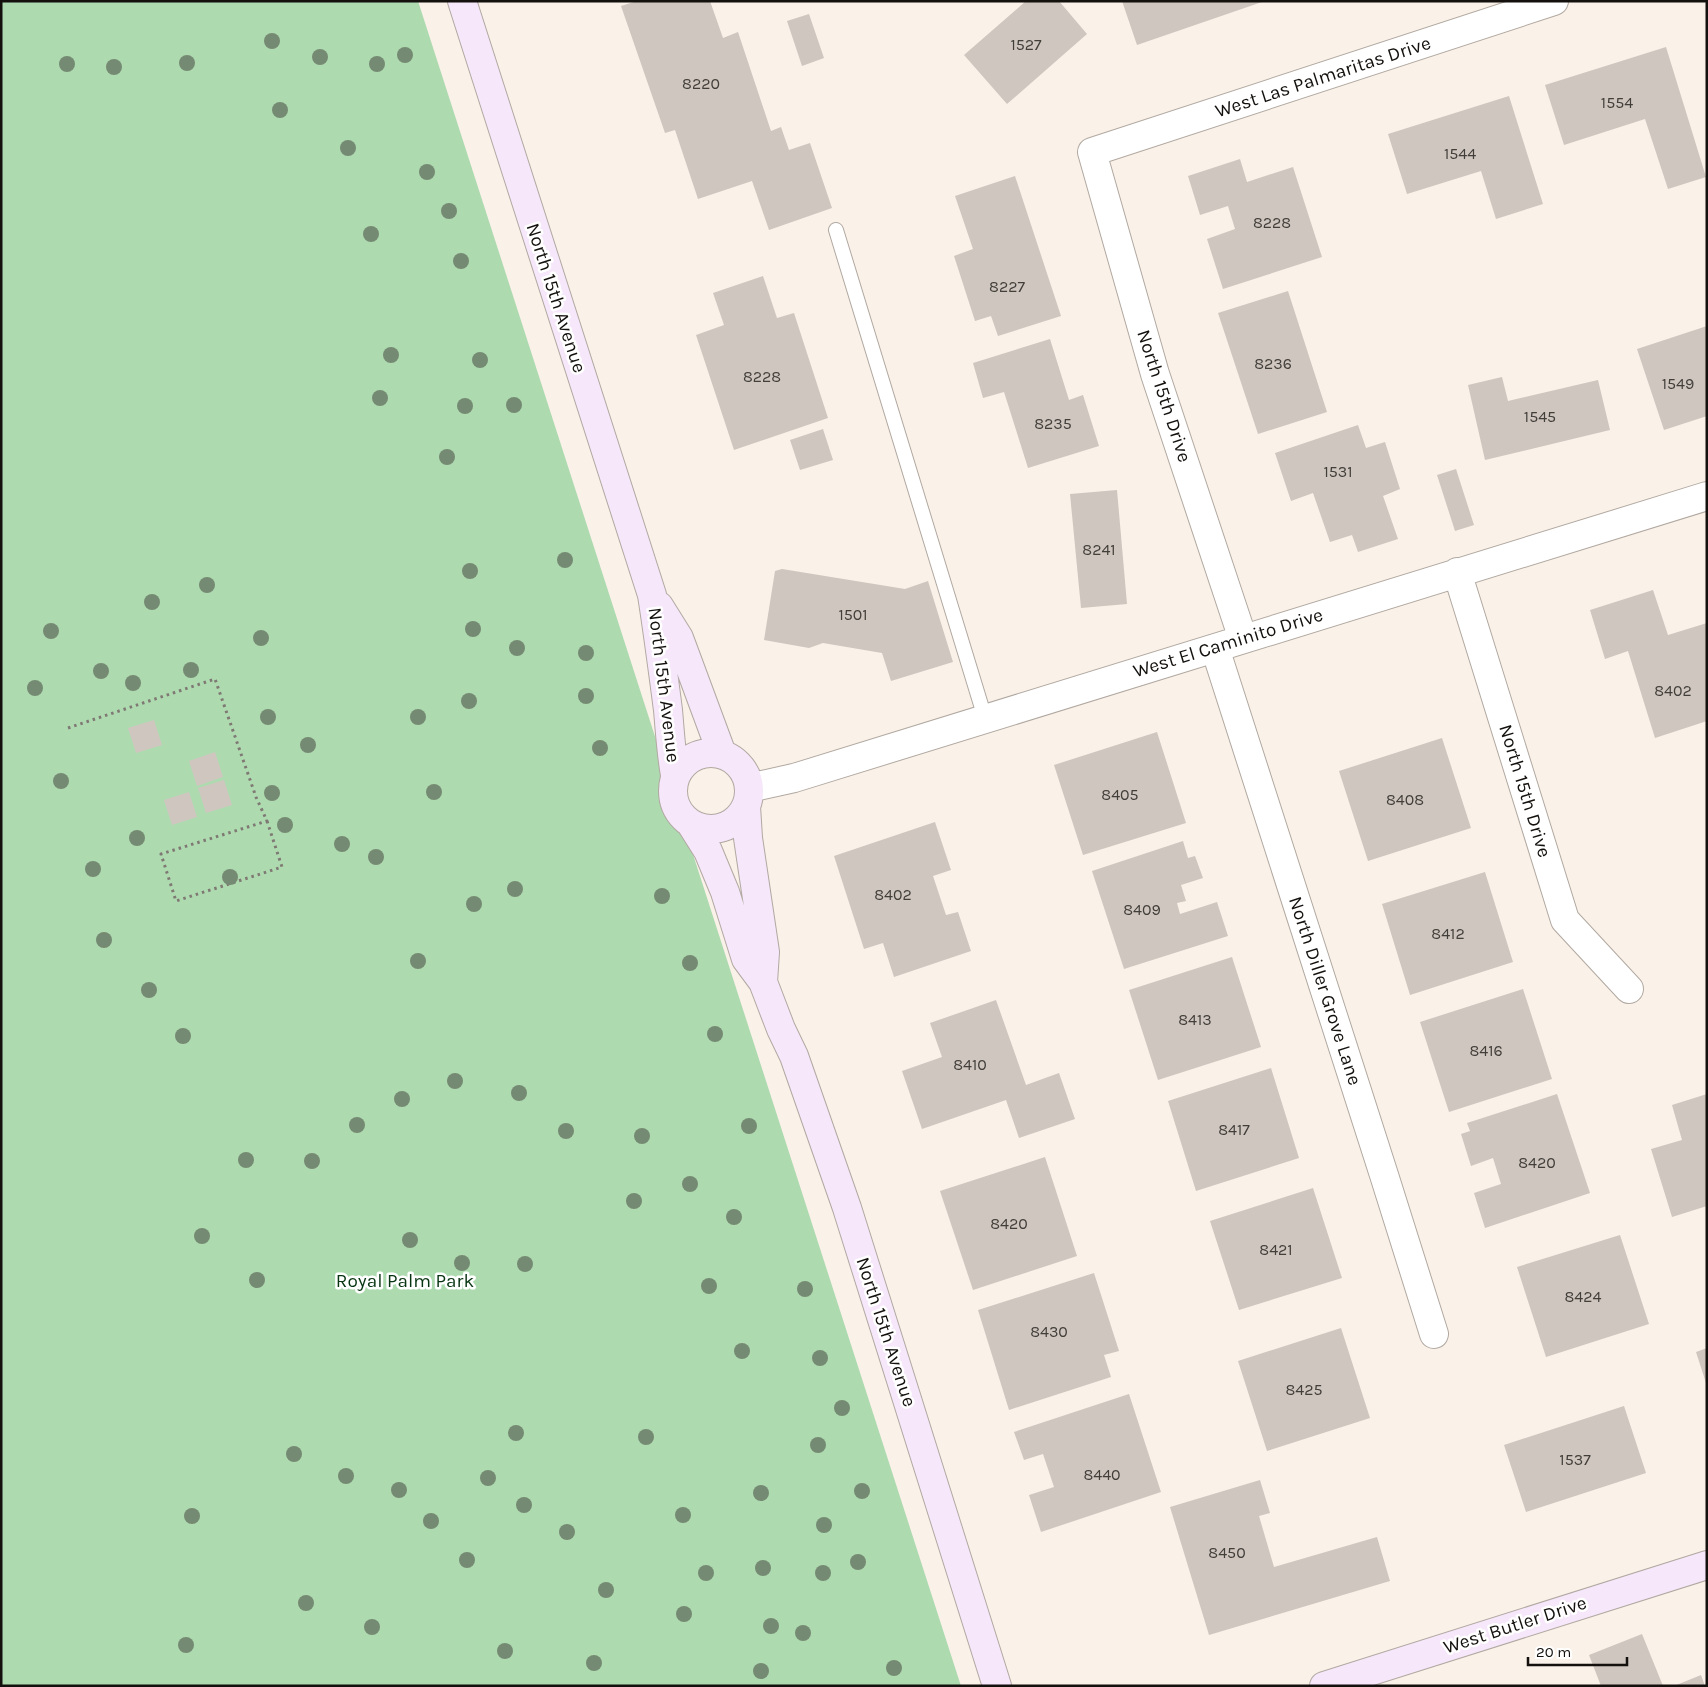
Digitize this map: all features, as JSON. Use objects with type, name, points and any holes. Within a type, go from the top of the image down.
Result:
[{"type":"street","name":"North 15th Avenue","points":[[462,1],[652,595],[675,775],[672,787],[673,799],[677,809],[691,824],[708,851],[725,892],[746,958],[763,982],[780,1029],[794,1056],[847,1208],[997,1686]]},
{"type":"street","name":"West Las Palmaritas Drive","points":[[1092,152],[1554,1]]},
{"type":"street","name":"North 15th Drive","points":[[1092,152],[1155,374],[1243,639]]},
{"type":"street","name":"West El Caminito Drive","points":[[747,797],[794,778],[985,718],[1707,496]]},
{"type":"street","name":"North 15th Drive","points":[[1457,572],[1565,920],[1630,989]]},
{"type":"street","name":"North 15th Avenue","points":[[652,595],[679,638],[722,754]]},
{"type":"street","name":"North Diller Grove Lane","points":[[1214,648],[1434,1334]]},
{"type":"street","name":"North 15th Avenue","points":[[675,775],[690,758],[711,752],[731,758],[744,771],[748,838],[765,952],[763,982]]},
{"type":"street","points":[[691,824],[703,829],[729,824],[739,816],[747,797]]},
{"type":"street","name":"West Butler Drive","points":[[1324,1686],[1707,1565]]},
{"type":"lane","points":[[836,230],[985,718]]},
{"type":"path","points":[[68,728],[215,679],[256,797],[267,821],[282,867],[176,901],[161,854],[267,821]]},
{"type":"green space","name":"Royal Palm Park","points":[[1,1],[418,1],[961,1686],[1,1686]]},
{"type":"building","points":[[637,1],[710,1],[723,38],[738,32],[771,131],[781,127],[789,150],[810,143],[832,208],[769,230],[752,181],[698,199],[675,130],[665,133],[621,6]]},
{"type":"building","points":[[1026,1],[1059,1],[1087,34],[1007,104],[964,55]]},
{"type":"building","points":[[1122,1],[1262,1],[1262,2],[1137,45]]},
{"type":"building","points":[[809,14],[824,58],[802,66],[787,21]]},
{"type":"building","points":[[1666,47],[1706,177],[1668,189],[1645,119],[1564,145],[1545,85]]},
{"type":"building","points":[[1509,96],[1543,204],[1496,219],[1481,171],[1407,194],[1388,134]]},
{"type":"building","points":[[1240,159],[1247,182],[1293,167],[1322,257],[1223,289],[1207,239],[1235,229],[1228,206],[1200,215],[1188,176]]},
{"type":"building","points":[[1015,176],[1061,316],[998,336],[991,316],[975,321],[954,256],[973,249],[955,196]]},
{"type":"building","points":[[763,276],[777,318],[794,313],[828,418],[734,450],[696,335],[724,325],[713,293]]},
{"type":"building","points":[[1288,291],[1327,412],[1258,434],[1218,313]]},
{"type":"building","points":[[1707,326],[1707,416],[1664,430],[1637,349]]},
{"type":"building","points":[[1050,339],[1069,400],[1083,395],[1099,446],[1028,468],[1004,392],[983,398],[973,363]]},
{"type":"building","points":[[1502,377],[1508,401],[1598,380],[1610,430],[1485,460],[1468,385]]},
{"type":"building","points":[[1358,425],[1366,448],[1385,442],[1400,489],[1383,496],[1398,539],[1358,552],[1352,535],[1330,542],[1313,493],[1291,501],[1275,453]]},
{"type":"building","points":[[823,429],[833,460],[800,470],[790,440]]},
{"type":"building","points":[[1456,469],[1474,525],[1455,531],[1437,475]]},
{"type":"building","points":[[1117,490],[1127,604],[1081,608],[1070,494]]},
{"type":"building","points":[[782,569],[905,589],[928,581],[953,662],[891,681],[882,653],[823,643],[809,648],[764,640],[775,571]]},
{"type":"building","points":[[1653,590],[1668,635],[1707,623],[1707,721],[1655,738],[1628,651],[1605,659],[1590,610]]},
{"type":"building","points":[[154,720],[162,745],[136,753],[128,728]]},
{"type":"building","points":[[1157,732],[1186,823],[1083,855],[1054,765]]},
{"type":"building","points":[[1442,738],[1471,828],[1368,861],[1339,771]]},
{"type":"building","points":[[215,752],[223,777],[197,786],[189,761]]},
{"type":"building","points":[[224,780],[232,805],[206,813],[198,788]]},
{"type":"building","points":[[189,792],[197,817],[172,825],[164,800]]},
{"type":"building","points":[[935,822],[951,870],[933,876],[946,915],[958,912],[971,951],[894,977],[883,943],[864,949],[834,856]]},
{"type":"building","points":[[1183,841],[1188,858],[1195,856],[1203,878],[1181,885],[1186,901],[1177,903],[1180,914],[1217,902],[1228,936],[1124,969],[1092,871]]},
{"type":"building","points":[[1485,872],[1513,962],[1410,995],[1382,904]]},
{"type":"building","points":[[1232,957],[1261,1047],[1158,1080],[1129,990]]},
{"type":"building","points":[[1523,989],[1552,1079],[1449,1112],[1420,1022]]},
{"type":"building","points":[[996,1000],[1026,1085],[1059,1073],[1075,1119],[1019,1138],[1006,1100],[922,1129],[902,1071],[942,1057],[930,1023]]},
{"type":"building","points":[[1271,1068],[1299,1158],[1196,1191],[1168,1101]]},
{"type":"building","points":[[1557,1094],[1590,1193],[1485,1228],[1474,1193],[1501,1184],[1493,1158],[1471,1166],[1461,1134],[1470,1131],[1467,1123]]},
{"type":"building","points":[[1707,1094],[1707,1206],[1672,1217],[1651,1149],[1682,1140],[1672,1105]]},
{"type":"building","points":[[1045,1157],[1077,1256],[973,1290],[940,1191]]},
{"type":"building","points":[[1313,1188],[1342,1278],[1239,1310],[1210,1221]]},
{"type":"building","points":[[1620,1235],[1649,1324],[1546,1357],[1517,1267]]},
{"type":"building","points":[[1094,1273],[1119,1351],[1104,1355],[1111,1377],[1009,1410],[978,1310]]},
{"type":"building","points":[[1341,1328],[1370,1418],[1267,1451],[1238,1361]]},
{"type":"building","points":[[1707,1348],[1707,1383],[1706,1383],[1696,1352]]},
{"type":"building","points":[[1129,1394],[1161,1492],[1041,1532],[1029,1495],[1054,1487],[1043,1454],[1024,1460],[1014,1432]]},
{"type":"building","points":[[1624,1406],[1646,1473],[1526,1512],[1504,1445]]},
{"type":"building","points":[[1260,1480],[1270,1513],[1259,1516],[1274,1567],[1377,1537],[1390,1581],[1209,1635],[1170,1507]]},
{"type":"building","points":[[1642,1634],[1663,1686],[1601,1686],[1589,1655]]},
{"type":"building","points":[[1701,1675],[1705,1686],[1674,1686]]}]
